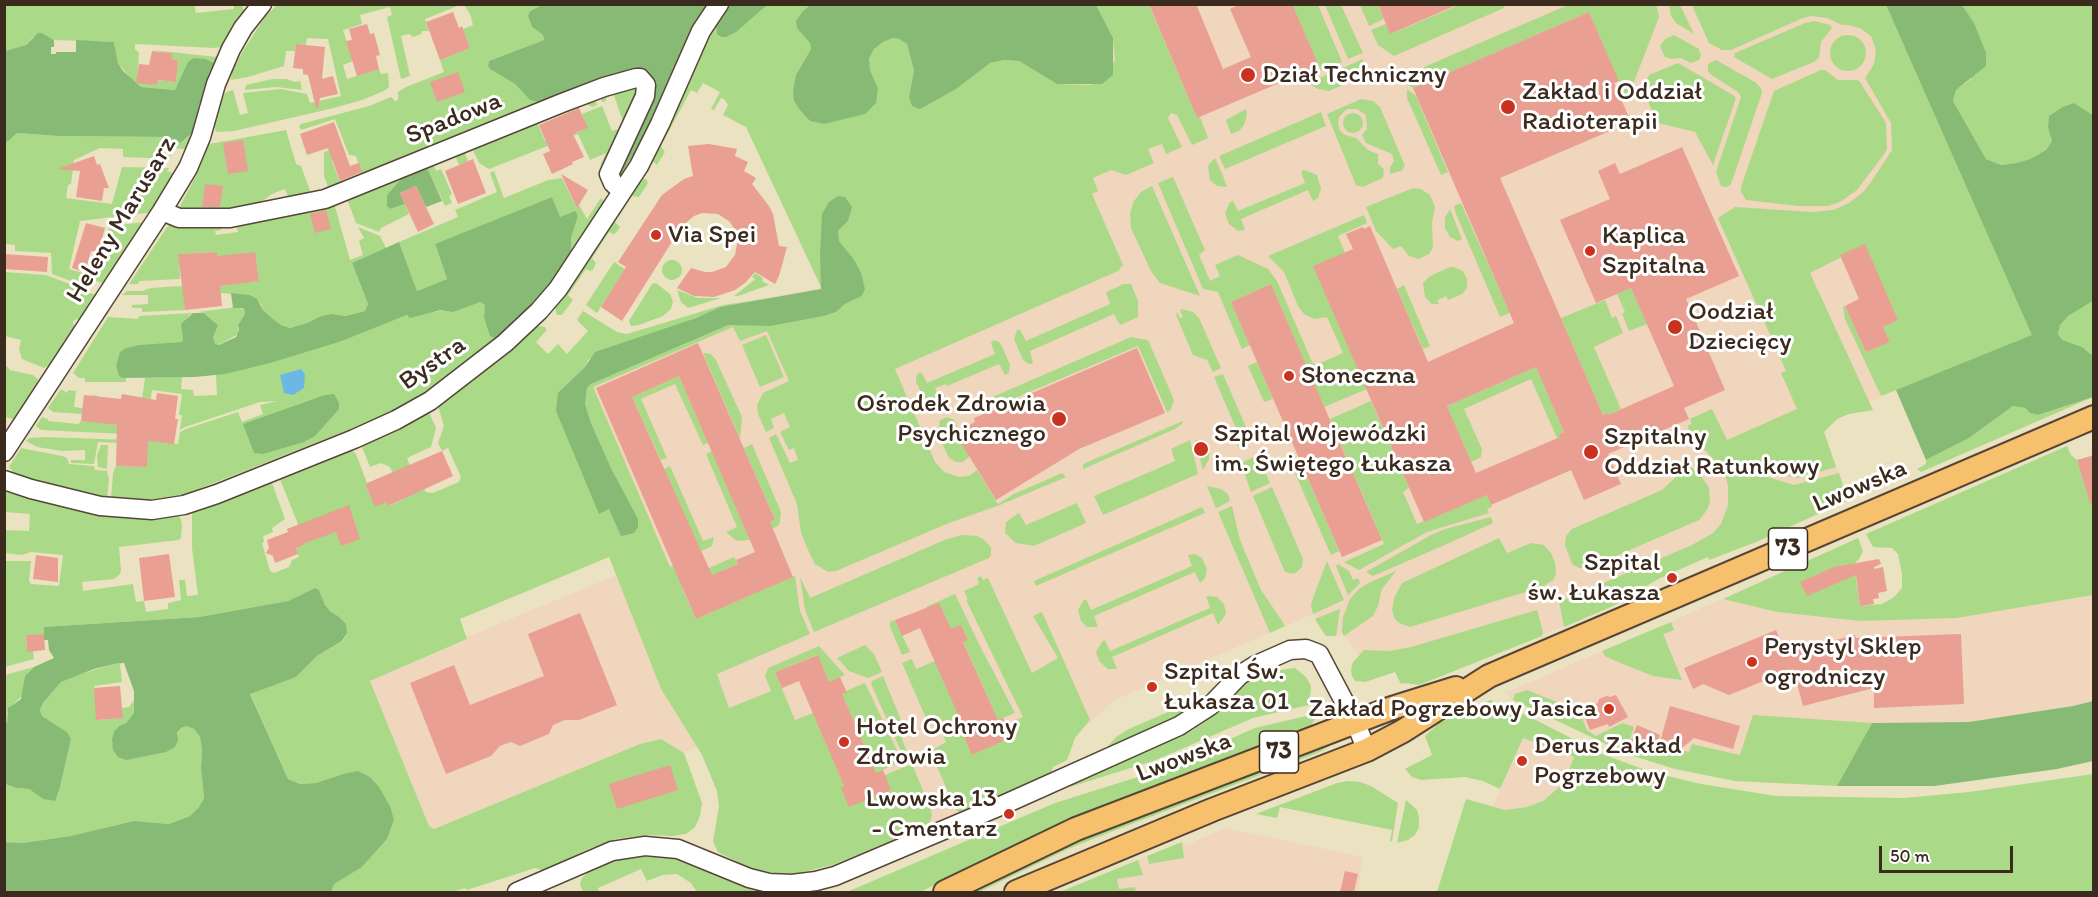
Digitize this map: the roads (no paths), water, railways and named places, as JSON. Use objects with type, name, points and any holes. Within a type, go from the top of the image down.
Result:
[{"type":"main road","name":"Lwowska","points":[[945,892],[1076,829],[1392,708],[1483,679],[2094,417]]},
{"type":"main road","name":"Lwowska","points":[[1016,892],[1212,810],[1367,750],[1403,731],[1483,679]]},
{"type":"street","name":"Heleny Marusarz","points":[[4,452],[188,168],[216,84],[231,49],[243,28],[262,4]]},
{"type":"street","name":"Bystra","points":[[4,480],[100,506],[152,510],[184,505],[217,494],[396,420],[430,401],[506,343],[558,289],[639,166],[701,31],[719,4]]},
{"type":"street","name":"Spadowa","points":[[162,211],[179,218],[230,218],[316,202],[604,87],[628,79],[640,78],[646,85],[645,96],[609,174],[613,183],[622,192]]},
{"type":"street","points":[[517,892],[612,851],[645,846],[678,849],[749,878],[770,883],[808,882],[835,876],[996,808],[1179,726],[1210,706],[1248,670],[1290,650],[1306,649],[1319,654],[1367,750]]},
{"type":"water","points":[[301,369],[305,374],[304,388],[293,395],[284,393],[280,375]]},
{"type":"place","name":"Dział Techniczny","points":[[1248,75]]},
{"type":"place","name":"Zakład i Oddział Radioterapii","points":[[1508,107]]},
{"type":"place","name":"Via Spei","points":[[656,235]]},
{"type":"place","name":"Kaplica Szpitalna","points":[[1590,251]]},
{"type":"place","name":"Oodział Dziecięcy","points":[[1675,327]]},
{"type":"place","name":"Słoneczna","points":[[1289,376]]},
{"type":"place","name":"Ośrodek Zdrowia Psychicznego","points":[[1059,419]]},
{"type":"place","name":"Szpital Wojewódzki im. Świętego Łukasza","points":[[1201,449]]},
{"type":"place","name":"Szpitalny Oddział Ratunkowy","points":[[1591,452]]},
{"type":"place","name":"Szpital św. Łukasza","points":[[1672,578]]},
{"type":"place","name":"Perystyl Sklep ogrodniczy","points":[[1752,662]]},
{"type":"place","name":"Szpital Św. Łukasza 01","points":[[1152,687]]},
{"type":"place","name":"Zakład Pogrzebowy Jasica","points":[[1609,709]]},
{"type":"place","name":"Hotel Ochrony Zdrowia","points":[[844,742]]},
{"type":"place","name":"Derus Zakład Pogrzebowy","points":[[1522,761]]},
{"type":"place","name":"Lwowska 13 - Cmentarz","points":[[1009,814]]}]
